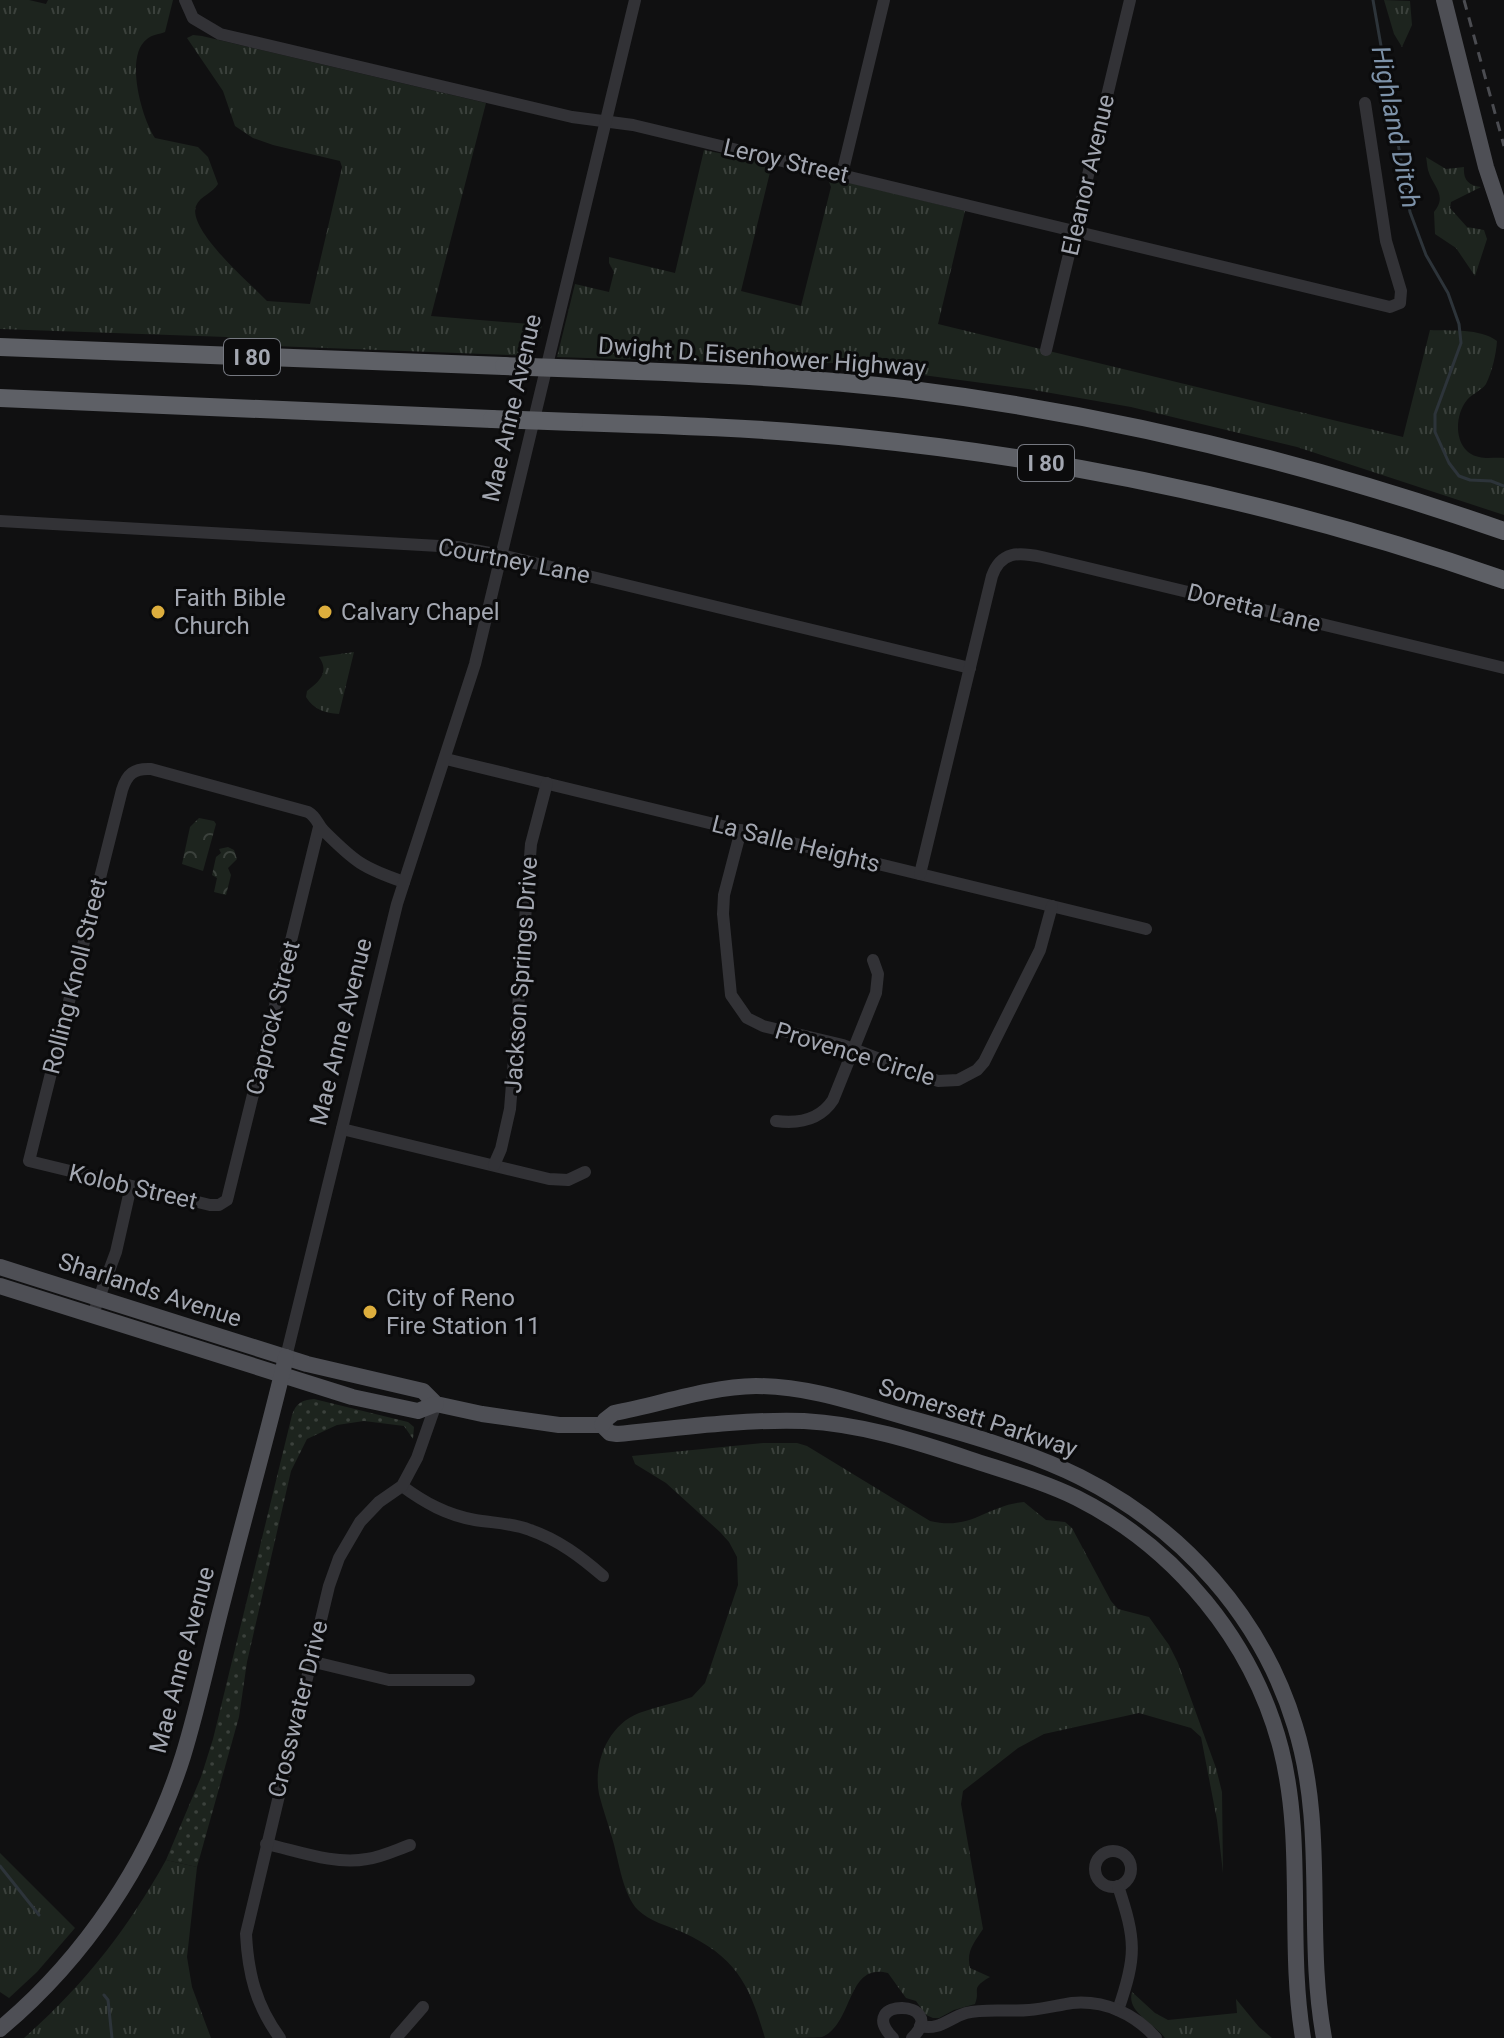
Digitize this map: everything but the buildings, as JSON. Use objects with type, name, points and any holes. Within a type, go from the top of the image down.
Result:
[{"type":"highway","name":"Dwight D. Eisenhower Highway","points":[[0,347],[586,369],[810,380],[909,390],[1021,406],[1193,439],[1376,489],[1504,531]]},
{"type":"highway","name":"I 80","points":[[0,398],[802,433],[940,447],[1162,484],[1269,509],[1368,536],[1504,580]]},
{"type":"main road","points":[[1444,0],[1486,167],[1504,221]]},
{"type":"main road","name":"Sharlands Avenue","points":[[0,1267],[286,1357]]},
{"type":"main road","name":"Sharlands Avenue","points":[[0,1286],[281,1376]]},
{"type":"main road","name":"Mae Anne Avenue","points":[[0,2029],[65,1965],[97,1924],[133,1869],[168,1796],[193,1718],[286,1357]]},
{"type":"main road","name":"Somersett Parkway","points":[[286,1357],[423,1391],[436,1404],[529,1422],[602,1425],[610,1433],[617,1434],[778,1421],[834,1424],[874,1431],[920,1442],[1051,1487],[1101,1512],[1150,1546],[1187,1581],[1221,1622],[1257,1685],[1280,1746],[1292,1813],[1298,2001],[1303,2038]]},
{"type":"main road","name":"Somersett Parkway","points":[[281,1376],[410,1410],[425,1410],[436,1404]]},
{"type":"main road","name":"Somersett Parkway","points":[[602,1425],[614,1413],[717,1390],[758,1386],[808,1390],[928,1423],[1050,1464],[1104,1490],[1170,1535],[1219,1586],[1253,1634],[1282,1689],[1296,1727],[1312,1803],[1316,1961],[1324,2038]]},
{"type":"street","name":"Leroy Street","points":[[185,0],[193,18],[220,34],[572,117],[647,128],[1390,307],[1400,303],[1401,291],[1386,241],[1365,103]]},
{"type":"street","name":"Mae Anne Avenue","points":[[286,1357],[404,882],[475,664],[635,0]]},
{"type":"street","points":[[842,174],[884,0]]},
{"type":"street","name":"Eleanor Avenue","points":[[1046,350],[1130,0]]},
{"type":"street","name":"Courtney Lane","points":[[0,521],[420,543],[501,555],[970,668]]},
{"type":"street","name":"Doretta Lane","points":[[970,668],[992,576],[999,561],[1015,553],[1504,668]]},
{"type":"street","points":[[920,874],[970,668]]},
{"type":"street","name":"La Salle Heights","points":[[446,759],[1146,929]]},
{"type":"street","name":"Rolling Knoll Street","points":[[46,1166],[29,1161],[122,790],[129,774],[139,768],[151,769],[308,812],[315,816],[319,827]]},
{"type":"street","name":"Jackson Springs Drive","points":[[494,1165],[510,1109],[531,844],[547,783]]},
{"type":"street","points":[[319,827],[359,865],[404,882]]},
{"type":"street","name":"Caprock Street","points":[[219,1205],[227,1200],[231,1191],[319,827]]},
{"type":"street","name":"Provence Circle","points":[[741,830],[722,904],[730,986],[735,1003],[755,1023],[854,1049],[938,1081],[958,1080],[977,1070],[991,1051],[1040,950],[1052,906]]},
{"type":"street","points":[[776,1121],[808,1120],[830,1105],[878,983],[877,966],[873,960]]},
{"type":"street","points":[[342,1129],[559,1181],[585,1172]]},
{"type":"street","name":"Kolob Street","points":[[46,1166],[219,1205]]},
{"type":"street","points":[[92,1316],[116,1252],[131,1186]]},
{"type":"street","name":"Crosswater Drive","points":[[280,2038],[256,1996],[249,1976],[246,1934],[310,1661],[339,1558],[360,1522],[379,1502],[402,1486],[417,1458],[436,1404]]},
{"type":"street","points":[[402,1486],[420,1500],[456,1515],[505,1523],[549,1537],[568,1547],[603,1576]]},
{"type":"street","points":[[310,1661],[389,1680],[469,1680]]},
{"type":"street","points":[[266,1844],[351,1861],[368,1859],[410,1845]]},
{"type":"street","points":[[1118,1886],[1131,1925],[1134,1951],[1118,2010]]},
{"type":"street","points":[[920,2026],[933,2028],[971,2012],[1035,2010],[1071,2003],[1096,2004],[1118,2010],[1140,2022],[1156,2038]]},
{"type":"street","points":[[893,2038],[886,2030],[885,2018],[897,2006],[914,2010],[917,2014],[920,2026],[912,2038]]},
{"type":"street","points":[[396,2038],[423,2007]]},
{"type":"green space","points":[[0,0],[29,0],[46,4],[48,0],[173,0],[165,32],[147,39],[140,47],[137,59],[138,88],[145,117],[155,138],[198,147],[208,157],[218,184],[196,206],[201,229],[235,270],[267,301],[310,304],[342,167],[340,161],[273,145],[253,138],[235,126],[223,91],[187,38],[202,36],[486,103],[431,316],[542,325],[534,356],[246,345],[227,337],[0,329]]},
{"type":"green space","points":[[1384,0],[1410,1],[1412,25],[1402,47],[1394,34]]},
{"type":"green space","points":[[704,150],[772,164],[741,291],[801,306],[831,187],[827,177],[965,211],[938,324],[1403,437],[1430,330],[1465,331],[1490,337],[1497,341],[1490,374],[1486,384],[1462,407],[1458,433],[1471,454],[1482,458],[1504,458],[1504,515],[1297,447],[1131,407],[1028,389],[833,363],[557,357],[575,284],[609,292],[614,272],[609,257],[675,273]]},
{"type":"green space","points":[[1426,157],[1446,169],[1464,167],[1467,181],[1481,187],[1451,202],[1450,208],[1467,227],[1484,230],[1487,239],[1475,276],[1456,248],[1435,234],[1434,212],[1440,196],[1428,170]]},
{"type":"green space","points":[[354,652],[339,714],[316,708],[306,697],[307,691],[323,672],[319,657]]},
{"type":"green space","points":[[199,818],[216,824],[203,871],[182,864],[190,827]]},
{"type":"green space","points":[[228,847],[234,850],[237,859],[228,868],[231,875],[226,895],[214,892],[217,878],[212,875],[216,857],[221,853],[219,849]]},
{"type":"green space","points":[[314,1399],[408,1422],[414,1427],[413,1439],[404,1426],[364,1421],[337,1425],[307,1439],[291,1471],[247,1662],[239,1717],[197,1867],[166,1860],[201,1777],[213,1739],[292,1415],[300,1403]]},
{"type":"green space","points":[[763,1443],[807,1446],[930,1521],[957,1523],[1024,1502],[1046,1520],[1065,1522],[1072,1528],[1111,1601],[1118,1609],[1149,1617],[1178,1663],[1222,1792],[1223,1873],[1217,1820],[1201,1737],[1191,1728],[1139,1713],[1044,1734],[1018,1748],[963,1791],[961,1804],[983,1929],[972,1947],[969,1962],[970,1968],[990,1977],[978,1987],[975,2004],[933,2018],[926,2015],[916,2001],[906,1998],[888,1973],[874,1972],[857,1985],[840,2020],[822,2037],[765,2038],[746,1987],[728,1962],[700,1941],[648,1917],[633,1904],[622,1878],[598,1782],[605,1746],[619,1726],[639,1713],[692,1697],[705,1683],[738,1585],[737,1557],[729,1542],[666,1483],[635,1464],[632,1456]]},
{"type":"green space","points":[[0,1853],[75,1928],[37,1972],[9,1998],[0,1992]]},
{"type":"green space","points":[[166,1860],[197,1867],[187,1957],[192,1987],[211,2038],[24,2038],[66,1998],[103,1955],[136,1910]]},
{"type":"green space","points":[[1132,1992],[1155,2013],[1168,2020],[1237,2013],[1236,1999],[1272,2038],[1165,2038],[1133,2006]]},
{"type":"waterway","name":"Highland Ditch","points":[[1373,0],[1410,212],[1426,255],[1448,293],[1459,324],[1461,343],[1435,414],[1435,432],[1449,463],[1459,476],[1504,486]]},
{"type":"waterway","points":[[0,1866],[39,1915]]},
{"type":"waterway","points":[[104,1995],[108,2000],[112,2038]]},
{"type":"railway","points":[[1464,0],[1504,146]]},
{"type":"place","name":"Faith Bible Church","points":[[158,612]]},
{"type":"place","name":"Calvary Chapel","points":[[325,612]]},
{"type":"place","name":"City of Reno Fire Station 11","points":[[370,1312]]}]
